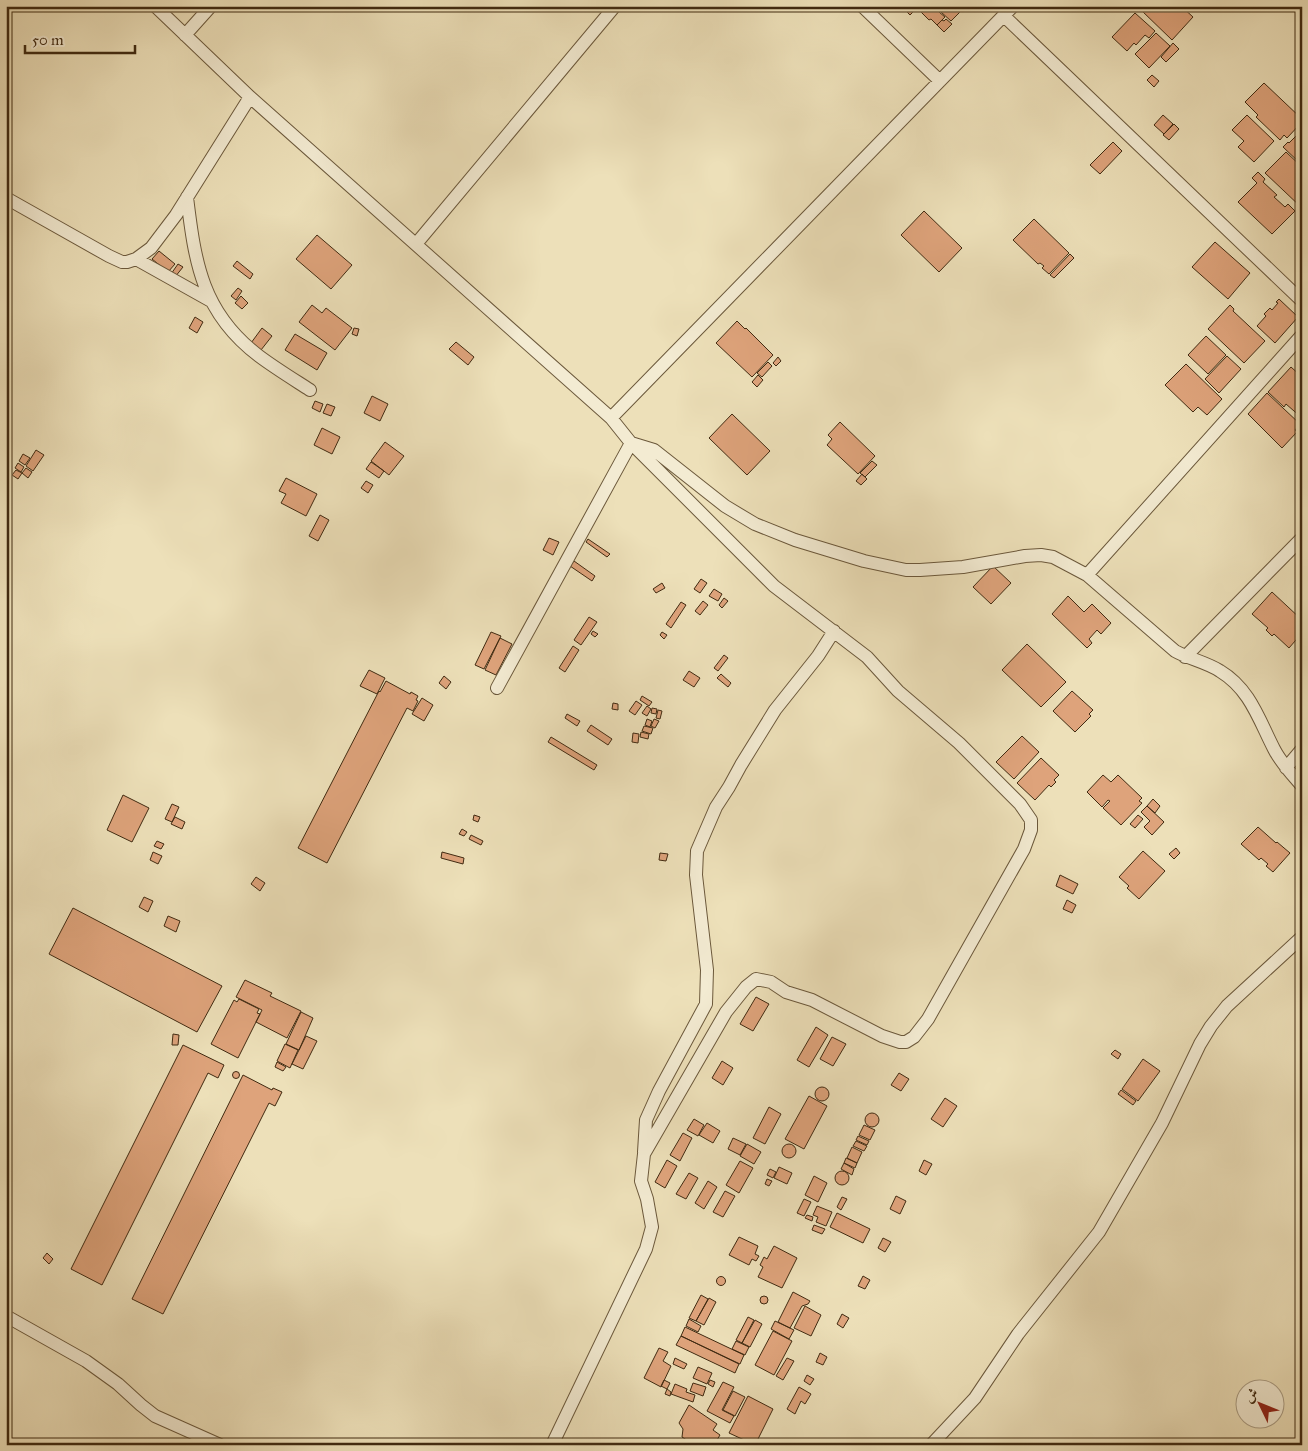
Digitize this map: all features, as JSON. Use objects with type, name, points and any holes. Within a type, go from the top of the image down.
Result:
[{"type":"street","points":[[155,6],[250,96],[611,418],[631,443],[774,586],[867,657],[898,691],[959,743],[1020,804],[1031,820],[1031,830],[1024,849],[928,1019],[914,1037],[906,1042],[900,1042],[882,1036],[812,1000],[786,992],[771,982],[756,979],[746,987],[726,1012],[644,1154]]},
{"type":"street","points":[[185,35],[212,6]]},
{"type":"street","points":[[416,244],[615,6]]},
{"type":"street","points":[[862,6],[940,80]]},
{"type":"street","points":[[611,418],[1008,11],[1302,301]]},
{"type":"street","points":[[6,198],[109,256],[122,262],[136,259],[151,248],[176,215],[250,96]]},
{"type":"street","points":[[187,197],[193,245],[200,274],[211,301],[230,328],[258,355],[310,390]]},
{"type":"street","points":[[136,259],[211,301]]},
{"type":"street","points":[[1087,576],[1302,335]]},
{"type":"street","points":[[631,443],[654,450],[740,516],[764,528],[818,548],[887,566],[920,570],[963,567],[1041,554],[1059,559],[1087,576],[1169,647],[1186,657],[1221,672],[1241,689],[1252,703],[1274,751],[1302,786]]},
{"type":"street","points":[[497,688],[631,443]]},
{"type":"street","points":[[1186,657],[1302,538]]},
{"type":"street","points":[[552,1445],[646,1250],[652,1227],[647,1199],[640,1182],[646,1120],[659,1091],[706,1004],[707,970],[696,875],[697,850],[716,807],[740,765],[775,710],[818,656],[834,631]]},
{"type":"street","points":[[1286,768],[1302,749]]},
{"type":"street","points":[[931,1445],[975,1398],[1018,1334],[1099,1232],[1158,1130],[1197,1050],[1211,1026],[1227,1006],[1302,937]]},
{"type":"street","points":[[6,1316],[86,1361],[118,1384],[155,1416],[220,1445]]},
{"type":"building","points":[[944,6],[939,12],[945,17],[937,25],[917,8],[910,15],[902,7]]},
{"type":"building","points":[[946,6],[965,7],[951,21],[941,12]]},
{"type":"building","points":[[1144,6],[1181,6],[1193,17],[1172,40],[1141,10]]},
{"type":"building","points":[[1135,13],[1155,31],[1149,38],[1145,35],[1127,51],[1112,37]]},
{"type":"building","points":[[946,19],[952,24],[944,32],[937,25]]},
{"type":"building","points":[[1156,33],[1170,46],[1149,68],[1135,54]]},
{"type":"building","points":[[1173,43],[1179,49],[1166,62],[1161,57]]},
{"type":"building","points":[[1152,75],[1159,81],[1154,87],[1147,80]]},
{"type":"building","points":[[1264,83],[1302,119],[1302,122],[1287,138],[1284,135],[1280,140],[1256,117],[1258,115],[1245,102]]},
{"type":"building","points":[[1163,115],[1173,124],[1164,134],[1154,125]]},
{"type":"building","points":[[1247,115],[1274,141],[1254,162],[1238,147],[1244,141],[1232,130]]},
{"type":"building","points":[[1174,124],[1179,129],[1169,140],[1163,135]]},
{"type":"building","points":[[1302,130],[1302,165],[1283,147]]},
{"type":"building","points":[[1113,142],[1122,151],[1100,174],[1090,165]]},
{"type":"building","points":[[1286,152],[1302,167],[1302,208],[1265,173]]},
{"type":"building","points":[[1258,172],[1265,179],[1263,182],[1277,195],[1274,197],[1285,207],[1288,204],[1295,211],[1272,234],[1238,202],[1257,183],[1252,178]]},
{"type":"building","points":[[924,211],[962,248],[939,272],[901,235]]},
{"type":"building","points":[[1034,219],[1069,253],[1049,274],[1042,268],[1044,266],[1040,263],[1038,264],[1013,240]]},
{"type":"building","points":[[317,235],[352,265],[331,289],[296,259]]},
{"type":"building","points":[[1215,242],[1250,273],[1228,299],[1192,267]]},
{"type":"building","points":[[159,251],[175,264],[168,272],[152,259]]},
{"type":"building","points":[[1070,254],[1074,258],[1054,278],[1050,275]]},
{"type":"building","points":[[237,261],[253,274],[250,279],[233,266]]},
{"type":"building","points":[[178,264],[183,267],[175,277],[171,274]]},
{"type":"building","points":[[238,288],[242,291],[236,300],[231,296]]},
{"type":"building","points":[[241,296],[248,303],[242,309],[235,303]]},
{"type":"building","points":[[1279,299],[1298,317],[1275,343],[1257,326],[1266,316],[1264,314],[1270,308],[1272,310]]},
{"type":"building","points":[[312,305],[322,313],[326,308],[352,328],[335,350],[299,322]]},
{"type":"building","points":[[1230,305],[1234,309],[1233,311],[1265,341],[1244,363],[1208,329]]},
{"type":"building","points":[[195,317],[203,322],[197,333],[189,328]]},
{"type":"building","points":[[737,321],[773,355],[752,377],[716,343]]},
{"type":"building","points":[[262,328],[272,336],[261,350],[251,343]]},
{"type":"building","points":[[354,328],[359,329],[357,336],[352,334]]},
{"type":"building","points":[[295,334],[327,353],[317,370],[285,350]]},
{"type":"building","points":[[1206,336],[1226,355],[1208,374],[1188,355]]},
{"type":"building","points":[[456,342],[474,357],[468,365],[449,349]]},
{"type":"building","points":[[1227,356],[1241,369],[1219,393],[1205,379]]},
{"type":"building","points":[[778,357],[781,361],[776,366],[773,363]]},
{"type":"building","points":[[768,362],[772,366],[762,377],[757,373]]},
{"type":"building","points":[[1186,364],[1222,399],[1207,415],[1198,407],[1193,412],[1165,385]]},
{"type":"building","points":[[1291,367],[1302,377],[1302,418],[1286,404],[1284,407],[1268,392]]},
{"type":"building","points":[[758,375],[763,380],[757,387],[752,382]]},
{"type":"building","points":[[1267,393],[1300,424],[1295,430],[1297,432],[1282,448],[1248,414]]},
{"type":"building","points":[[372,396],[388,404],[380,421],[364,413]]},
{"type":"building","points":[[315,401],[323,404],[320,412],[312,408]]},
{"type":"building","points":[[327,404],[335,407],[331,416],[323,413]]},
{"type":"building","points":[[732,414],[770,451],[747,475],[709,438]]},
{"type":"building","points":[[840,422],[875,456],[858,474],[827,445],[832,439],[828,435]]},
{"type":"building","points":[[322,428],[340,437],[332,454],[314,445]]},
{"type":"building","points":[[385,442],[404,456],[389,475],[371,461]]},
{"type":"building","points":[[36,450],[44,455],[33,471],[26,466]]},
{"type":"building","points":[[23,454],[30,458],[25,465],[19,461]]},
{"type":"building","points":[[872,461],[877,465],[865,477],[860,473]]},
{"type":"building","points":[[371,462],[384,471],[379,478],[366,469]]},
{"type":"building","points":[[18,463],[24,467],[21,472],[15,468]]},
{"type":"building","points":[[26,468],[32,472],[28,478],[22,473]]},
{"type":"building","points":[[16,470],[22,473],[18,479],[12,475]]},
{"type":"building","points":[[862,474],[867,479],[861,485],[856,481]]},
{"type":"building","points":[[286,478],[317,494],[306,516],[281,503],[286,494],[279,491]]},
{"type":"building","points":[[366,481],[373,485],[368,493],[361,488]]},
{"type":"building","points":[[320,515],[329,520],[318,541],[309,536]]},
{"type":"building","points":[[549,538],[559,542],[553,555],[543,550]]},
{"type":"building","points":[[588,539],[610,554],[607,557],[586,542]]},
{"type":"building","points":[[574,561],[595,576],[592,581],[570,566]]},
{"type":"building","points":[[993,566],[1011,583],[991,604],[973,587]]},
{"type":"building","points":[[701,579],[707,583],[700,593],[694,589]]},
{"type":"building","points":[[662,583],[665,588],[656,593],[653,589]]},
{"type":"building","points":[[714,589],[722,594],[718,601],[709,596]]},
{"type":"building","points":[[1272,592],[1302,620],[1302,633],[1289,648],[1274,634],[1272,636],[1266,630],[1268,628],[1252,614]]},
{"type":"building","points":[[1068,596],[1084,612],[1092,604],[1111,623],[1101,634],[1097,630],[1089,639],[1092,643],[1087,648],[1052,614]]},
{"type":"building","points":[[724,598],[728,601],[722,608],[719,605]]},
{"type":"building","points":[[703,601],[708,605],[700,615],[695,611]]},
{"type":"building","points":[[681,602],[686,605],[671,628],[666,624]]},
{"type":"building","points":[[589,617],[597,622],[581,645],[574,640]]},
{"type":"building","points":[[593,631],[598,634],[595,637],[591,634]]},
{"type":"building","points":[[491,632],[501,636],[484,669],[475,665]]},
{"type":"building","points":[[662,632],[667,635],[664,639],[660,635]]},
{"type":"building","points":[[500,638],[512,644],[496,675],[485,670]]},
{"type":"building","points":[[1027,644],[1066,682],[1041,707],[1002,670]]},
{"type":"building","points":[[573,646],[579,650],[565,672],[559,668]]},
{"type":"building","points":[[724,655],[728,658],[718,671],[714,668]]},
{"type":"building","points":[[369,670],[385,678],[377,694],[360,686]]},
{"type":"building","points":[[689,671],[700,678],[694,687],[683,680]]},
{"type":"building","points":[[721,674],[731,683],[728,687],[717,678]]},
{"type":"building","points":[[444,676],[451,682],[446,689],[439,683]]},
{"type":"building","points":[[386,681],[410,694],[411,692],[418,696],[416,700],[418,701],[413,711],[407,708],[327,863],[298,848],[379,691]]},
{"type":"building","points":[[1072,691],[1093,710],[1089,714],[1091,716],[1075,732],[1053,711]]},
{"type":"building","points":[[642,696],[652,702],[649,706],[640,700]]},
{"type":"building","points":[[422,698],[433,705],[424,721],[412,714]]},
{"type":"building","points":[[636,701],[642,705],[635,715],[629,711]]},
{"type":"building","points":[[613,703],[618,704],[618,710],[612,709]]},
{"type":"building","points":[[647,706],[651,709],[647,716],[642,713]]},
{"type":"building","points":[[652,708],[657,709],[656,714],[651,713]]},
{"type":"building","points":[[658,710],[662,711],[660,719],[656,718]]},
{"type":"building","points":[[567,714],[580,721],[577,726],[565,718]]},
{"type":"building","points":[[647,719],[652,721],[650,727],[645,725]]},
{"type":"building","points":[[654,719],[659,721],[655,728],[651,726]]},
{"type":"building","points":[[591,725],[612,739],[608,745],[587,731]]},
{"type":"building","points":[[644,726],[653,728],[651,734],[642,731]]},
{"type":"building","points":[[641,732],[649,734],[648,739],[640,737]]},
{"type":"building","points":[[633,733],[639,734],[638,743],[632,742]]},
{"type":"building","points":[[1022,736],[1039,752],[1014,779],[996,762]]},
{"type":"building","points":[[551,737],[597,765],[594,770],[548,742]]},
{"type":"building","points":[[1041,758],[1059,775],[1054,780],[1056,782],[1051,787],[1049,785],[1035,800],[1017,783]]},
{"type":"building","points":[[1103,775],[1111,782],[1118,775],[1142,798],[1139,801],[1142,803],[1121,825],[1103,808],[1110,801],[1108,800],[1102,807],[1087,792]]},
{"type":"building","points":[[123,795],[149,808],[132,842],[107,830]]},
{"type":"building","points":[[1153,799],[1160,806],[1155,813],[1147,806]]},
{"type":"building","points":[[172,804],[179,807],[172,822],[165,819]]},
{"type":"building","points":[[1147,806],[1164,822],[1152,835],[1144,827],[1150,821],[1141,812]]},
{"type":"building","points":[[474,815],[480,817],[478,822],[473,820]]},
{"type":"building","points":[[1138,815],[1143,819],[1135,828],[1130,824]]},
{"type":"building","points":[[175,817],[185,822],[182,829],[171,824]]},
{"type":"building","points":[[1258,827],[1290,853],[1273,872],[1266,866],[1268,864],[1261,858],[1259,860],[1241,844]]},
{"type":"building","points":[[462,829],[467,832],[464,836],[459,834]]},
{"type":"building","points":[[471,835],[483,841],[481,845],[469,839]]},
{"type":"building","points":[[157,841],[164,844],[161,849],[154,846]]},
{"type":"building","points":[[1176,848],[1180,853],[1174,859],[1169,854]]},
{"type":"building","points":[[1143,851],[1165,871],[1139,899],[1119,877]]},
{"type":"building","points":[[153,852],[162,856],[158,864],[150,860]]},
{"type":"building","points":[[442,852],[464,858],[463,864],[441,858]]},
{"type":"building","points":[[660,853],[668,854],[666,861],[659,860]]},
{"type":"building","points":[[1060,875],[1078,884],[1073,894],[1056,886]]},
{"type":"building","points":[[256,877],[265,883],[260,891],[251,884]]},
{"type":"building","points":[[144,897],[153,901],[148,912],[139,907]]},
{"type":"building","points":[[1067,900],[1076,905],[1072,913],[1063,909]]},
{"type":"building","points":[[73,908],[222,986],[197,1032],[49,954]]},
{"type":"building","points":[[168,916],[180,921],[176,932],[164,926]]},
{"type":"building","points":[[245,980],[272,993],[270,996],[301,1011],[287,1038],[256,1022],[262,1010],[236,997]]},
{"type":"building","points":[[756,997],[769,1004],[753,1031],[740,1024]]},
{"type":"building","points":[[239,999],[259,1009],[257,1013],[260,1014],[238,1058],[211,1044],[234,1000],[237,1002]]},
{"type":"building","points":[[301,1012],[313,1018],[299,1050],[286,1044]]},
{"type":"building","points":[[816,1027],[828,1035],[809,1067],[797,1060]]},
{"type":"building","points":[[173,1034],[179,1035],[178,1045],[172,1045]]},
{"type":"building","points":[[306,1036],[317,1041],[303,1069],[292,1064]]},
{"type":"building","points":[[832,1037],[846,1044],[833,1066],[820,1059]]},
{"type":"building","points":[[285,1044],[298,1050],[290,1068],[277,1061]]},
{"type":"building","points":[[183,1045],[224,1065],[218,1078],[208,1073],[102,1285],[71,1269]]},
{"type":"building","points":[[1115,1050],[1121,1054],[1118,1059],[1111,1054]]},
{"type":"building","points":[[1143,1059],[1160,1071],[1138,1101],[1122,1089]]},
{"type":"building","points":[[722,1061],[733,1068],[723,1085],[712,1078]]},
{"type":"building","points":[[277,1062],[286,1067],[283,1071],[275,1067]]},
{"type":"building","points":[[236,1072],[239,1075],[236,1078],[233,1075]]},
{"type":"building","points":[[899,1073],[909,1079],[901,1091],[891,1085]]},
{"type":"building","points":[[243,1075],[272,1090],[273,1088],[282,1092],[275,1106],[269,1103],[163,1314],[132,1299]]},
{"type":"building","points":[[819,1087],[825,1087],[829,1094],[825,1101],[819,1101],[815,1097],[815,1091]]},
{"type":"building","points":[[1121,1090],[1136,1101],[1133,1105],[1118,1094]]},
{"type":"building","points":[[809,1096],[827,1106],[804,1149],[785,1139]]},
{"type":"building","points":[[945,1098],[957,1106],[943,1127],[931,1119]]},
{"type":"building","points":[[769,1107],[781,1114],[765,1144],[753,1138]]},
{"type":"building","points":[[869,1113],[875,1113],[879,1120],[875,1127],[869,1127],[865,1123],[865,1117]]},
{"type":"building","points":[[694,1119],[704,1125],[698,1136],[687,1130]]},
{"type":"building","points":[[707,1123],[720,1131],[713,1143],[699,1135]]},
{"type":"building","points":[[864,1125],[875,1130],[870,1140],[859,1135]]},
{"type":"building","points":[[683,1133],[692,1138],[680,1161],[670,1155]]},
{"type":"building","points":[[858,1136],[869,1141],[867,1145],[856,1140]]},
{"type":"building","points":[[733,1138],[746,1144],[740,1155],[728,1149]]},
{"type":"building","points":[[856,1141],[867,1146],[864,1151],[853,1146]]},
{"type":"building","points":[[747,1144],[761,1152],[754,1164],[740,1156]]},
{"type":"building","points":[[786,1144],[792,1144],[796,1151],[792,1158],[786,1158],[782,1154],[782,1148]]},
{"type":"building","points":[[852,1147],[862,1152],[857,1163],[847,1158]]},
{"type":"building","points":[[846,1158],[857,1163],[855,1168],[844,1163]]},
{"type":"building","points":[[667,1160],[677,1166],[665,1188],[655,1182]]},
{"type":"building","points":[[924,1160],[932,1164],[926,1175],[919,1171]]},
{"type":"building","points":[[740,1161],[753,1168],[739,1193],[726,1185]]},
{"type":"building","points":[[844,1163],[854,1169],[852,1175],[841,1169]]},
{"type":"building","points":[[779,1167],[792,1173],[787,1184],[774,1178]]},
{"type":"building","points":[[770,1169],[776,1172],[773,1178],[767,1175]]},
{"type":"building","points":[[839,1171],[845,1171],[849,1178],[845,1185],[839,1185],[835,1181],[835,1175]]},
{"type":"building","points":[[689,1173],[698,1178],[686,1199],[676,1194]]},
{"type":"building","points":[[814,1176],[827,1183],[818,1202],[805,1195]]},
{"type":"building","points":[[767,1179],[772,1181],[769,1186],[765,1184]]},
{"type":"building","points":[[708,1181],[717,1187],[704,1209],[695,1203]]},
{"type":"building","points":[[725,1191],[735,1196],[723,1217],[713,1212]]},
{"type":"building","points":[[896,1196],[906,1201],[900,1214],[890,1209]]},
{"type":"building","points":[[842,1197],[847,1199],[841,1210],[837,1207]]},
{"type":"building","points":[[804,1199],[811,1202],[804,1216],[797,1213]]},
{"type":"building","points":[[817,1206],[832,1212],[826,1226],[816,1222],[818,1217],[813,1215]]},
{"type":"building","points":[[837,1213],[870,1229],[863,1243],[830,1227]]},
{"type":"building","points":[[807,1215],[813,1217],[812,1221],[805,1218]]},
{"type":"building","points":[[814,1225],[825,1229],[822,1234],[812,1230]]},
{"type":"building","points":[[739,1237],[758,1246],[755,1254],[759,1256],[756,1261],[752,1259],[749,1265],[729,1255]]},
{"type":"building","points":[[883,1238],[891,1242],[885,1252],[878,1248]]},
{"type":"building","points":[[774,1246],[797,1258],[782,1288],[758,1277],[763,1267],[760,1265],[764,1257],[767,1259]]},
{"type":"building","points":[[47,1253],[53,1259],[49,1264],[43,1258]]},
{"type":"building","points":[[863,1276],[870,1280],[865,1289],[858,1286]]},
{"type":"building","points":[[721,1277],[725,1281],[721,1285],[717,1281]]},
{"type":"building","points":[[793,1292],[810,1301],[802,1306],[790,1328],[778,1322]]},
{"type":"building","points":[[701,1295],[708,1299],[696,1321],[689,1318]]},
{"type":"building","points":[[764,1296],[768,1300],[764,1304],[760,1300]]},
{"type":"building","points":[[709,1298],[716,1302],[704,1325],[696,1321]]},
{"type":"building","points":[[805,1306],[821,1315],[811,1336],[794,1328]]},
{"type":"building","points":[[842,1314],[849,1318],[843,1328],[837,1324]]},
{"type":"building","points":[[748,1317],[754,1320],[742,1343],[736,1340]]},
{"type":"building","points":[[689,1319],[701,1326],[698,1332],[686,1326]]},
{"type":"building","points":[[755,1320],[762,1324],[750,1347],[742,1343]]},
{"type":"building","points":[[775,1321],[794,1330],[789,1339],[771,1329]]},
{"type":"building","points":[[685,1327],[744,1355],[740,1364],[681,1336]]},
{"type":"building","points":[[773,1331],[792,1341],[774,1375],[755,1365]]},
{"type":"building","points":[[681,1336],[739,1364],[735,1373],[676,1345]]},
{"type":"building","points":[[736,1341],[749,1347],[745,1355],[732,1349]]},
{"type":"building","points":[[659,1348],[668,1352],[663,1361],[671,1366],[661,1387],[644,1378]]},
{"type":"building","points":[[820,1353],[827,1357],[823,1365],[816,1362]]},
{"type":"building","points":[[675,1358],[687,1364],[684,1369],[673,1364]]},
{"type":"building","points":[[787,1358],[794,1361],[783,1380],[776,1376]]},
{"type":"building","points":[[698,1367],[712,1373],[707,1384],[693,1378]]},
{"type":"building","points":[[807,1375],[814,1379],[810,1385],[804,1381]]},
{"type":"building","points":[[664,1380],[670,1383],[667,1389],[661,1386]]},
{"type":"building","points":[[710,1380],[715,1382],[713,1387],[708,1384]]},
{"type":"building","points":[[723,1382],[734,1387],[722,1410],[734,1416],[730,1423],[707,1411]]},
{"type":"building","points":[[693,1383],[706,1387],[703,1396],[690,1391]]},
{"type":"building","points":[[675,1384],[687,1389],[686,1392],[695,1395],[693,1402],[671,1394]]},
{"type":"building","points":[[799,1387],[811,1394],[805,1404],[801,1401],[795,1414],[787,1409]]},
{"type":"building","points":[[667,1389],[671,1392],[670,1396],[665,1394]]},
{"type":"building","points":[[733,1391],[745,1397],[735,1416],[723,1410]]},
{"type":"building","points":[[748,1396],[773,1409],[755,1445],[729,1433]]},
{"type":"building","points":[[689,1405],[717,1424],[713,1430],[720,1435],[714,1445],[694,1445],[682,1437],[683,1429],[679,1423]]}]
